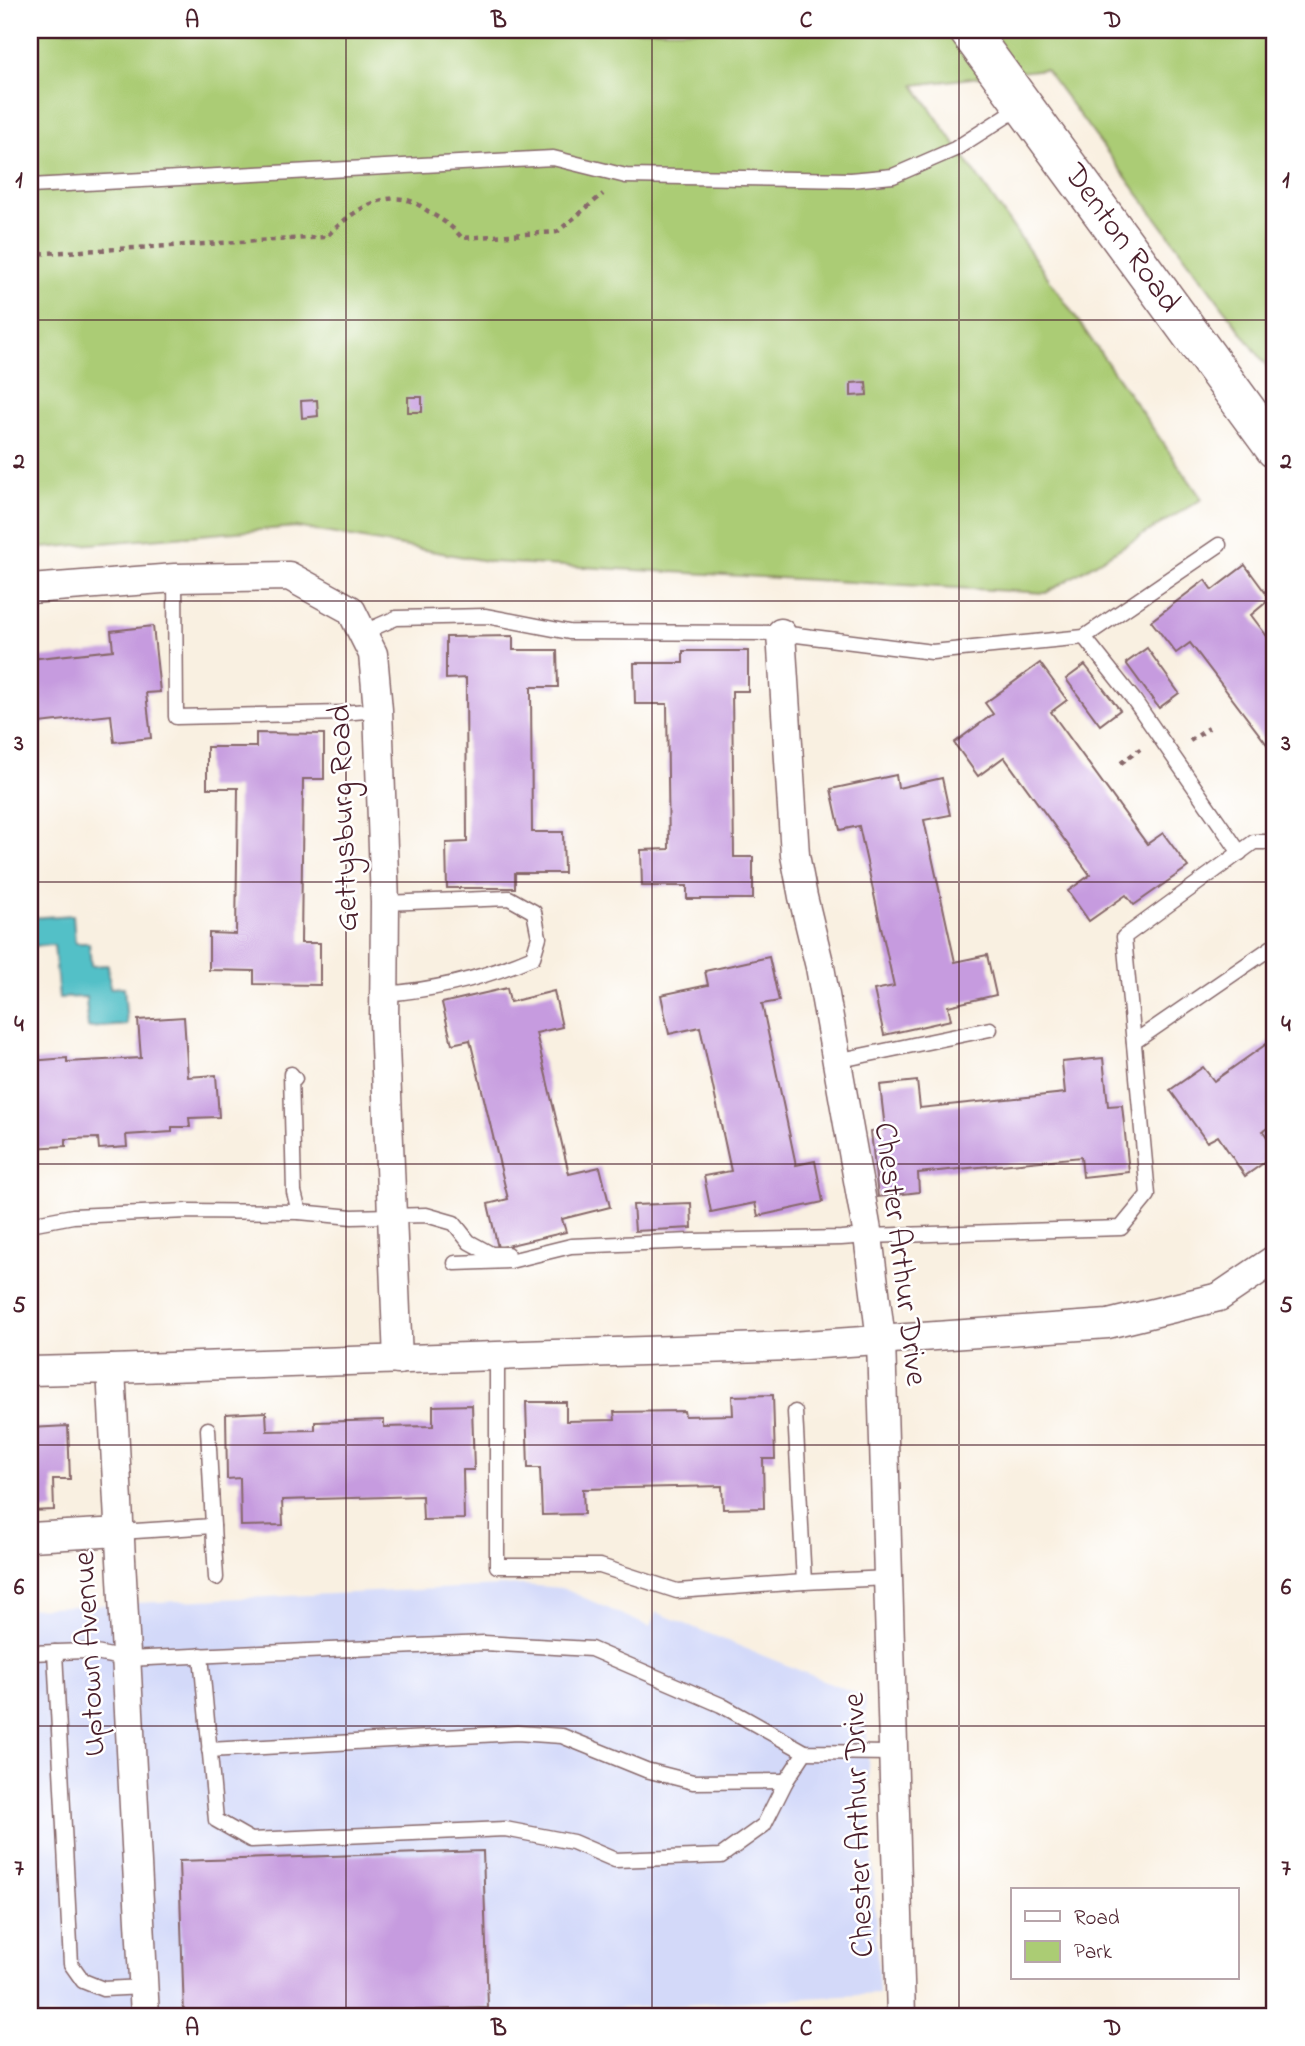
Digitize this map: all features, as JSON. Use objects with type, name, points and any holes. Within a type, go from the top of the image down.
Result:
[{"type":"street","name":"Denton Road","points":[[968,30],[1275,449]]},
{"type":"street","name":"Gettysburg Road","points":[[30,589],[175,578],[289,576],[351,610],[373,654],[385,903],[384,994],[398,1360]]},
{"type":"street","name":"Chester Arthur Drive","points":[[781,633],[795,855],[820,967],[868,1236],[881,1340],[901,2016]]},
{"type":"street","points":[[30,1371],[790,1346],[1108,1324],[1219,1297],[1275,1259]]},
{"type":"street","name":"Uptown Avenue","points":[[111,1369],[145,2016]]},
{"type":"street","points":[[30,1537],[120,1532]]},
{"type":"lane","points":[[30,186],[553,158],[626,176],[851,180],[893,176],[956,149],[1023,106]]},
{"type":"lane","points":[[362,633],[396,618],[486,616],[569,632],[781,633],[932,652],[1084,637],[1219,545]]},
{"type":"lane","points":[[175,578],[176,717],[377,710]]},
{"type":"lane","points":[[1084,637],[1134,700],[1240,853]]},
{"type":"lane","points":[[455,1263],[499,1262],[583,1246],[1121,1228],[1148,1195],[1124,937],[1254,842],[1275,842]]},
{"type":"lane","points":[[384,994],[417,991],[507,968],[533,957],[539,937],[534,912],[509,898],[385,903]]},
{"type":"lane","points":[[1134,1042],[1275,945]]},
{"type":"lane","points":[[836,1061],[990,1029]]},
{"type":"lane","points":[[295,1079],[291,1074],[294,1192],[299,1212]]},
{"type":"lane","points":[[30,1224],[73,1216],[175,1211],[299,1212],[352,1217],[426,1215],[454,1223],[469,1242],[491,1254],[538,1254]]},
{"type":"lane","points":[[498,1356],[498,1566],[600,1566],[677,1591],[888,1578]]},
{"type":"lane","points":[[795,1412],[804,1582]]},
{"type":"lane","points":[[208,1429],[216,1578]]},
{"type":"lane","points":[[120,1532],[213,1526]]},
{"type":"lane","points":[[30,1653],[85,1651],[127,1659],[484,1643],[591,1649],[721,1705],[805,1752],[893,1753]]},
{"type":"lane","points":[[55,1652],[71,1964],[83,1981],[103,1989],[144,1987]]},
{"type":"lane","points":[[201,1655],[216,1821],[251,1840],[505,1829],[573,1842],[615,1860],[721,1856],[764,1825],[786,1781],[805,1752]]},
{"type":"lane","points":[[209,1750],[517,1733],[562,1736],[646,1769],[693,1782],[786,1781]]},
{"type":"path","points":[[30,254],[326,237],[361,208],[388,199],[412,202],[450,225],[462,238],[557,232],[626,176]]},
{"type":"path","points":[[1182,747],[1209,728]]},
{"type":"path","points":[[1121,763],[1147,745]]},
{"type":"shaded area","points":[[523,1585],[562,1588],[650,1627],[656,1612],[865,1697],[879,1994],[478,2016],[30,2016],[30,1608]]},
{"type":"green space","points":[[30,30],[1275,30],[1275,377],[1045,69],[914,85],[1202,499],[1046,593],[492,562],[296,527],[30,549]]},
{"type":"water","points":[[73,915],[75,943],[89,943],[91,966],[108,965],[110,988],[124,987],[127,1025],[88,1028],[86,997],[59,998],[54,945],[32,946],[30,918]]},
{"type":"building","points":[[866,382],[867,395],[851,396],[851,383]]},
{"type":"building","points":[[408,397],[422,397],[422,412],[408,412]]},
{"type":"building","points":[[317,400],[318,416],[302,418],[301,401]]},
{"type":"building","points":[[1245,565],[1270,599],[1251,615],[1275,647],[1275,755],[1190,643],[1176,653],[1151,621],[1205,580],[1212,590]]},
{"type":"building","points":[[153,626],[160,692],[146,693],[151,738],[114,742],[111,715],[30,724],[30,659],[113,650],[111,631]]},
{"type":"building","points":[[513,636],[513,650],[557,650],[558,687],[531,687],[532,832],[563,832],[564,873],[515,873],[515,888],[447,888],[446,843],[467,842],[466,678],[446,679],[446,637]]},
{"type":"building","points":[[1147,648],[1179,693],[1159,708],[1126,663]]},
{"type":"building","points":[[683,651],[748,651],[748,691],[732,691],[734,857],[753,857],[753,899],[687,899],[687,886],[642,886],[641,850],[669,849],[667,704],[635,704],[634,663],[683,663]]},
{"type":"building","points":[[1040,663],[1067,700],[1051,712],[1147,844],[1163,833],[1188,867],[1134,905],[1126,895],[1089,921],[1068,891],[1090,875],[1004,757],[978,776],[954,743],[993,714],[985,703]]},
{"type":"building","points":[[1085,665],[1120,710],[1100,725],[1066,679]]},
{"type":"building","points":[[256,733],[324,734],[324,779],[303,779],[301,943],[320,943],[320,985],[254,984],[254,971],[209,970],[209,933],[236,934],[238,788],[207,788],[207,747],[256,747]]},
{"type":"building","points":[[896,775],[898,788],[942,778],[950,815],[924,820],[955,962],[987,955],[996,995],[948,1006],[951,1020],[884,1035],[874,990],[894,986],[859,826],[840,830],[831,789]]},
{"type":"building","points":[[769,957],[779,1001],[762,1004],[796,1165],[815,1161],[823,1202],[758,1216],[755,1203],[711,1212],[704,1176],[731,1171],[700,1027],[669,1034],[661,995],[708,985],[705,971]]},
{"type":"building","points":[[507,988],[510,1002],[554,991],[562,1027],[536,1033],[569,1174],[600,1167],[610,1207],[562,1219],[566,1232],[498,1248],[488,1204],[508,1199],[470,1040],[452,1044],[442,1003]]},
{"type":"building","points":[[184,1017],[188,1077],[216,1075],[219,1117],[189,1118],[190,1127],[172,1127],[172,1132],[126,1135],[127,1147],[99,1149],[98,1138],[66,1139],[66,1146],[30,1148],[30,1061],[141,1058],[138,1020]]},
{"type":"building","points":[[1275,1038],[1275,1123],[1263,1131],[1275,1149],[1275,1155],[1245,1176],[1218,1136],[1207,1142],[1170,1090],[1203,1067],[1214,1081]]},
{"type":"building","points":[[1103,1058],[1108,1106],[1122,1105],[1129,1172],[1083,1177],[1081,1157],[918,1173],[919,1192],[878,1197],[871,1131],[885,1129],[880,1085],[917,1081],[920,1108],[1065,1093],[1062,1062]]},
{"type":"building","points":[[691,1203],[692,1228],[635,1231],[633,1205]]},
{"type":"building","points":[[773,1395],[775,1459],[763,1459],[764,1508],[723,1509],[722,1486],[583,1489],[584,1514],[542,1515],[540,1468],[528,1468],[526,1402],[566,1402],[566,1421],[615,1420],[614,1412],[684,1411],[685,1416],[733,1415],[732,1396]]},
{"type":"building","points":[[472,1405],[474,1470],[463,1470],[464,1519],[423,1520],[422,1496],[282,1500],[283,1525],[241,1526],[240,1478],[227,1479],[226,1414],[266,1412],[267,1431],[315,1430],[315,1422],[384,1420],[384,1427],[433,1426],[433,1406]]},
{"type":"building","points":[[68,1426],[70,1479],[53,1479],[54,1510],[30,1511],[30,1428]]},
{"type":"building","points":[[483,1851],[488,2008],[184,2016],[179,1861]]}]
